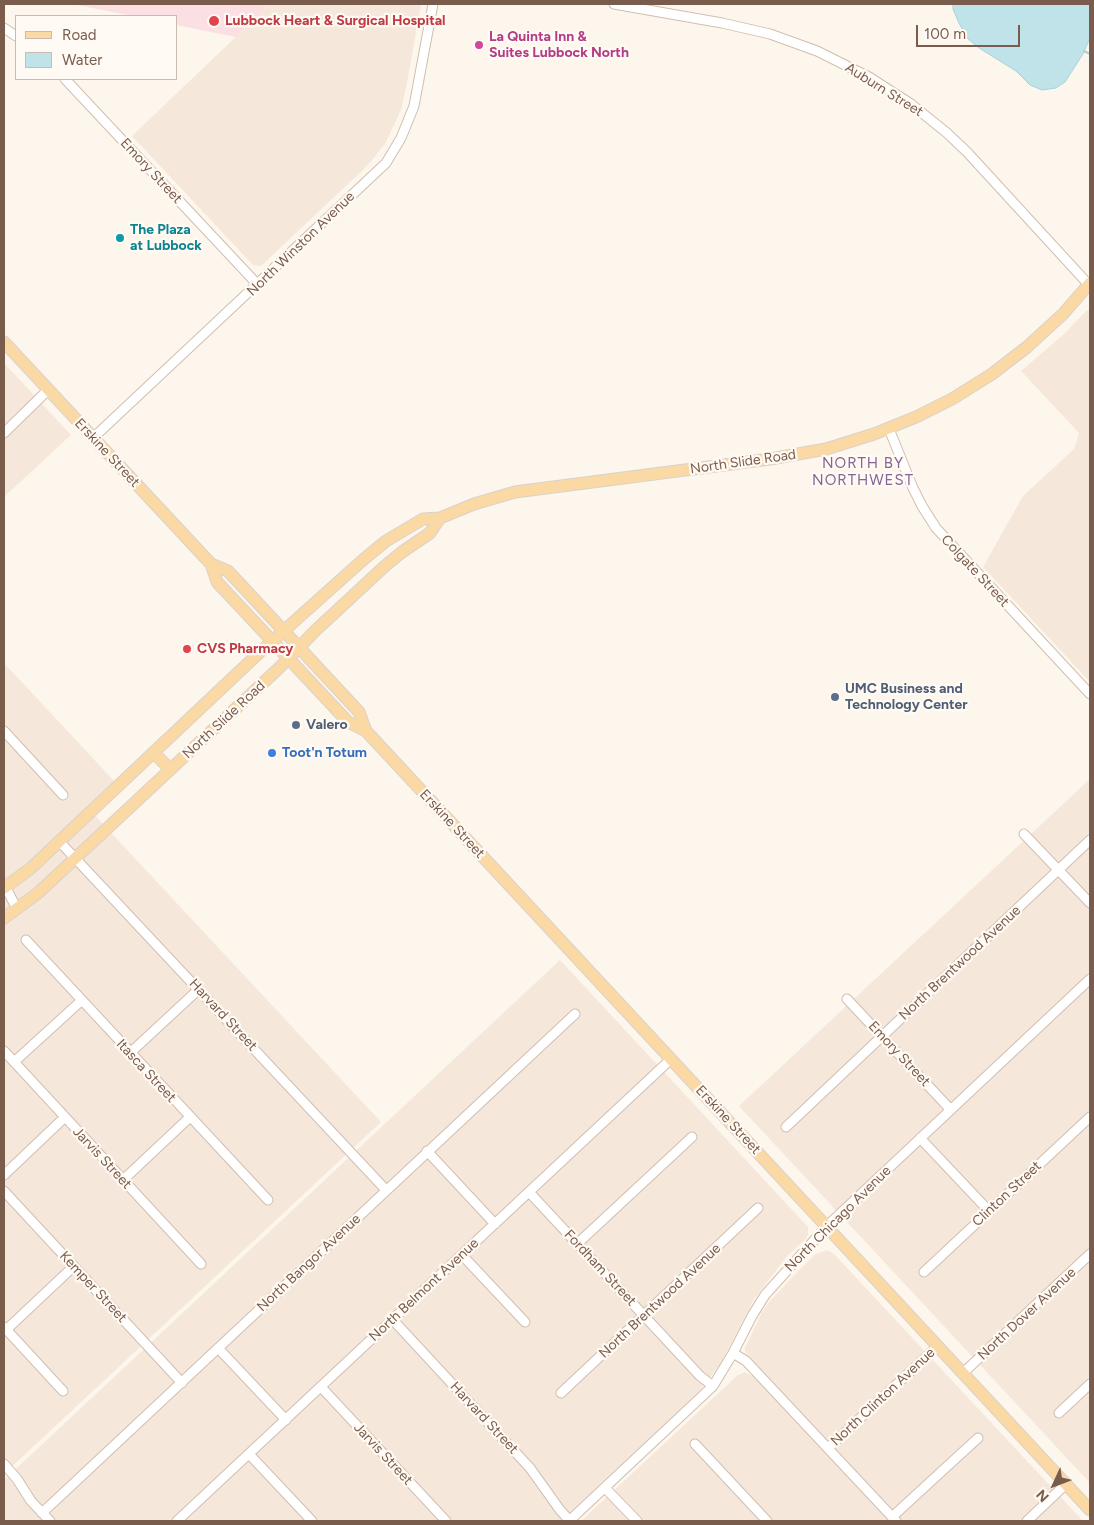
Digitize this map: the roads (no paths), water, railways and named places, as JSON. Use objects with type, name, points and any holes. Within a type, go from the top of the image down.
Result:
[{"type":"main road","name":"North Slide Road","points":[[4,886],[31,868],[272,641],[376,548],[423,519],[440,518],[474,504],[515,492],[789,456],[826,449],[888,429],[916,418],[952,399],[992,374],[1027,347],[1063,314],[1090,284]]},
{"type":"main road","name":"Erskine Street","points":[[4,342],[211,564],[217,582],[348,722],[366,731],[1090,1510]]},
{"type":"main road","name":"North Slide Road","points":[[4,918],[41,890],[385,566],[430,533],[440,518]]},
{"type":"main road","name":"Erskine Street","points":[[211,564],[228,570],[300,647],[359,712],[366,731]]},
{"type":"main road","points":[[154,752],[170,769]]},
{"type":"street","name":"North Winston Avenue","points":[[93,438],[386,163],[401,138],[414,106],[433,4]]},
{"type":"street","name":"Auburn Street","points":[[614,4],[722,23],[770,34],[817,51],[869,77],[911,104],[947,133],[1090,284]]},
{"type":"street","points":[[4,28],[15,35]]},
{"type":"street","name":"Emory Street","points":[[66,80],[258,284]]},
{"type":"street","points":[[4,432],[48,390]]},
{"type":"street","name":"Colgate Street","points":[[888,429],[913,488],[936,528],[1090,694]]},
{"type":"street","points":[[4,731],[63,795]]},
{"type":"street","points":[[1024,834],[1090,903]]},
{"type":"street","name":"North Brentwood Avenue","points":[[786,1127],[1090,840]]},
{"type":"street","name":"Harvard Street","points":[[59,841],[386,1190]]},
{"type":"street","points":[[4,886],[17,909]]},
{"type":"street","name":"Itasca Street","points":[[26,940],[268,1200]]},
{"type":"street","name":"North Chicago Avenue","points":[[570,1521],[713,1386],[764,1295],[827,1226],[1090,979]]},
{"type":"street","points":[[130,1053],[199,989]]},
{"type":"street","name":"Emory Street","points":[[847,999],[950,1109]]},
{"type":"street","points":[[14,1062],[81,1001]]},
{"type":"street","name":"North Bangor Avenue","points":[[42,1513],[575,1014]]},
{"type":"street","name":"Jarvis Street","points":[[4,1051],[201,1264]]},
{"type":"street","name":"North Belmont Avenue","points":[[178,1521],[672,1059]]},
{"type":"street","points":[[122,1180],[190,1117]]},
{"type":"street","name":"Clinton Street","points":[[924,1272],[1090,1117]]},
{"type":"street","points":[[4,1175],[65,1118]]},
{"type":"street","points":[[577,1244],[692,1137]]},
{"type":"street","points":[[920,1138],[989,1211]]},
{"type":"street","points":[[427,1151],[495,1224]]},
{"type":"street","name":"Kemper Street","points":[[4,1191],[182,1383]]},
{"type":"street","name":"Fordham Street","points":[[529,1192],[700,1376],[713,1386]]},
{"type":"street","name":"North Brentwood Avenue","points":[[561,1392],[758,1208]]},
{"type":"street","name":"North Dover Avenue","points":[[964,1373],[1090,1254]]},
{"type":"street","points":[[462,1255],[525,1322]]},
{"type":"street","points":[[63,1391],[5,1328],[74,1266]]},
{"type":"street","name":"Harvard Street","points":[[392,1320],[530,1468],[570,1521]]},
{"type":"street","name":"North Clinton Avenue","points":[[828,1448],[938,1346]]},
{"type":"street","points":[[218,1348],[286,1420]]},
{"type":"street","points":[[733,1353],[746,1361],[894,1519],[978,1438]]},
{"type":"street","points":[[1059,1413],[1090,1384]]},
{"type":"street","name":"Jarvis Street","points":[[321,1387],[446,1521]]},
{"type":"street","points":[[695,1444],[767,1521]]},
{"type":"street","points":[[249,1454],[312,1521]]},
{"type":"street","points":[[4,1464],[17,1479],[28,1497],[50,1521]]},
{"type":"street","points":[[1027,1521],[1066,1484]]},
{"type":"street","points":[[605,1488],[637,1521]]},
{"type":"water","points":[[953,4],[1090,4],[1090,38],[1083,54],[1065,82],[1056,88],[1042,90],[1030,85],[1016,71],[979,48],[967,38],[953,9]]},
{"type":"waterway","points":[[1084,51],[1090,54]]},
{"type":"place","name":"Lubbock Heart & Surgical Hospital","points":[[214,21]]},
{"type":"place","name":"La Quinta Inn & Suites Lubbock North","points":[[479,45]]},
{"type":"place","name":"The Plaza at Lubbock","points":[[120,238]]},
{"type":"place","name":"CVS Pharmacy","points":[[187,649]]},
{"type":"place","name":"UMC Business and Technology Center","points":[[835,697]]},
{"type":"place","name":"Valero","points":[[296,725]]},
{"type":"place","name":"Toot'n Totum","points":[[272,753]]},
{"type":"district","name":"NORTH BY NORTHWEST","points":[[863,472]]}]
